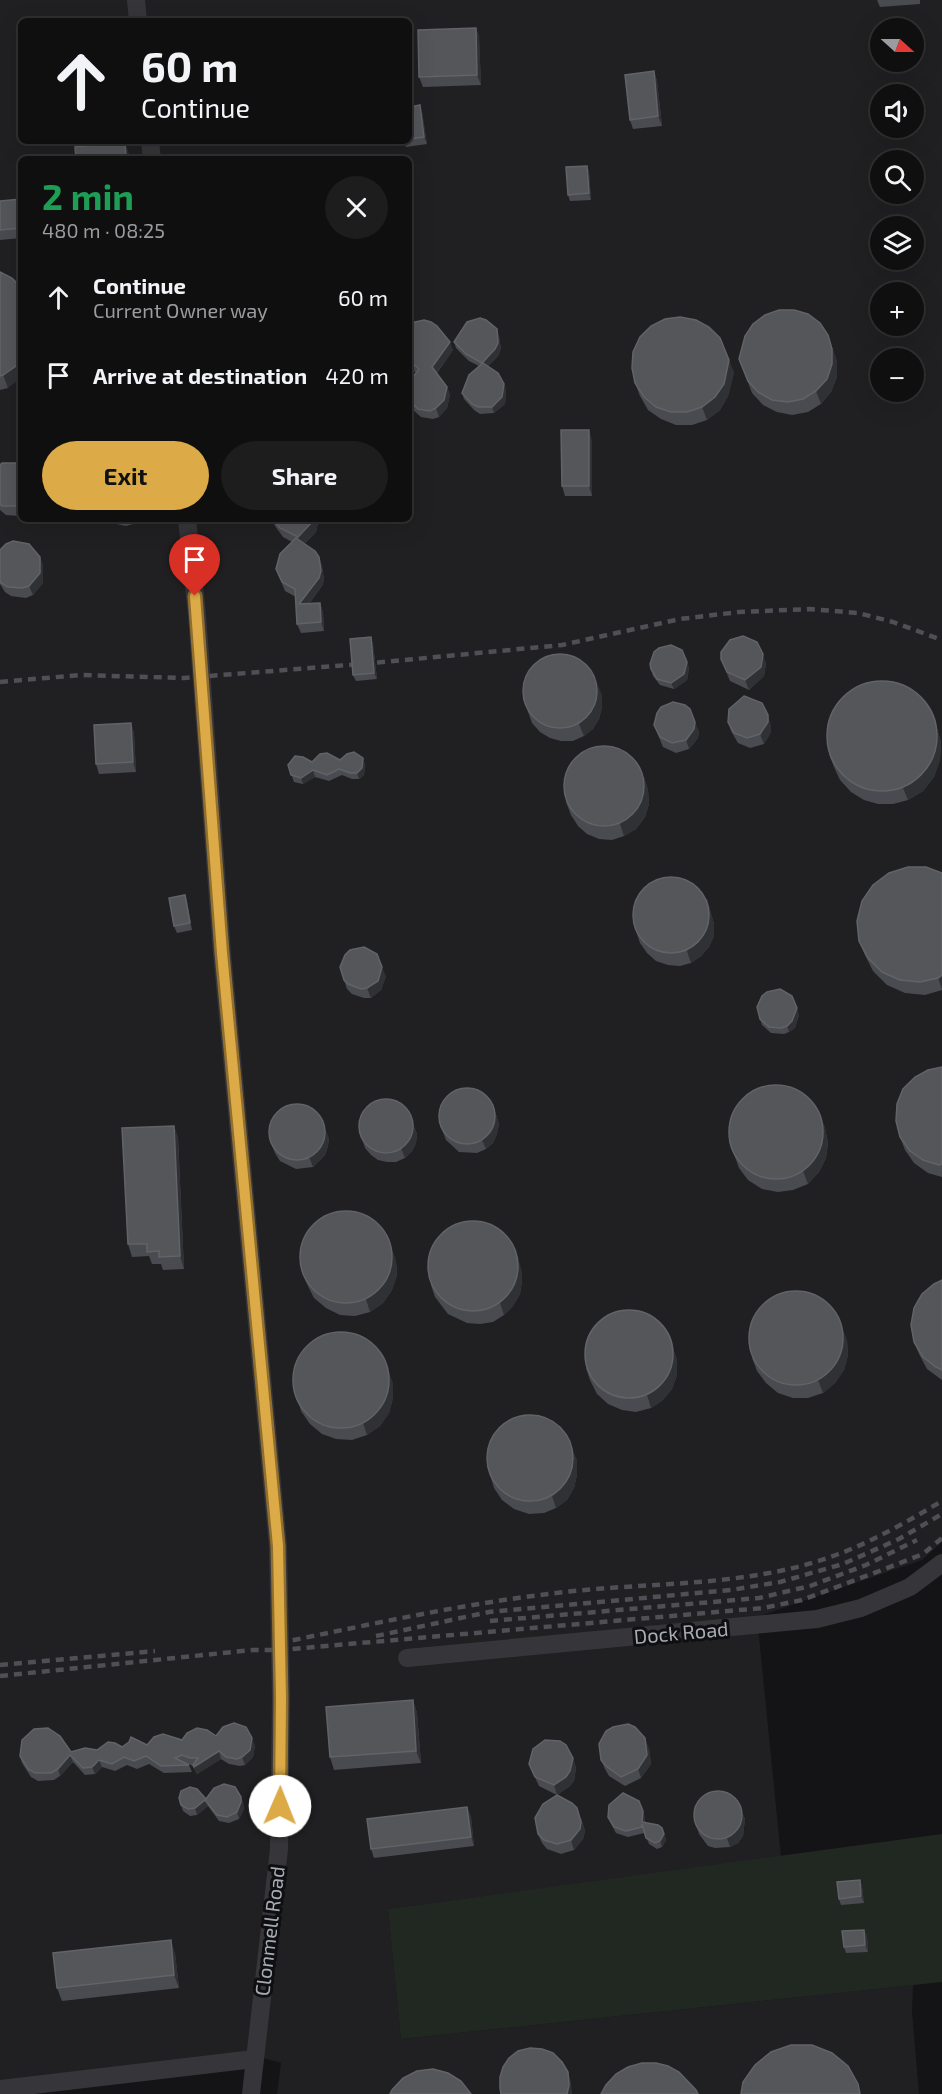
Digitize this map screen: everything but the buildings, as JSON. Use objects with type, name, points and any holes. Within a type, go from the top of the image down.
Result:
[{"type":"street","points":[[136,0],[138,18]]},
{"type":"street","name":"Clonmell Road","points":[[187,522],[197,615],[222,953],[278,1546],[279,1849],[251,2094]]},
{"type":"street","name":"Dock Road","points":[[407,1658],[817,1619],[861,1608],[910,1587],[942,1563]]},
{"type":"street","points":[[0,2089],[254,2059]]},
{"type":"shaded area","points":[[0,0],[942,0],[942,1542],[922,1560],[757,1617],[781,1857],[388,1909],[401,2039],[913,1985],[912,2012],[919,2094],[277,2094],[281,2063],[263,2058],[0,2093]]},
{"type":"shaded area","points":[[942,1834],[942,1982],[401,2039],[388,1909]]},
{"type":"railway","points":[[0,682],[80,675],[184,678],[373,663],[562,645],[680,619],[739,612],[810,609],[858,613],[893,622],[942,640]]},
{"type":"railway","points":[[279,1643],[413,1616],[514,1599],[584,1590],[730,1579],[766,1574],[836,1555],[891,1530],[942,1501]]},
{"type":"railway","points":[[376,1636],[489,1612],[731,1590],[780,1582],[843,1564],[899,1539],[942,1514]]},
{"type":"railway","points":[[0,1676],[252,1650],[280,1650],[763,1608],[802,1600],[923,1554],[942,1538]]},
{"type":"railway","points":[[490,1621],[759,1598],[810,1586],[866,1565],[917,1540]]},
{"type":"railway","points":[[0,1665],[155,1651]]},
{"type":"route","points":[[195,596],[222,953],[278,1546],[281,1698],[280,1806]]}]
